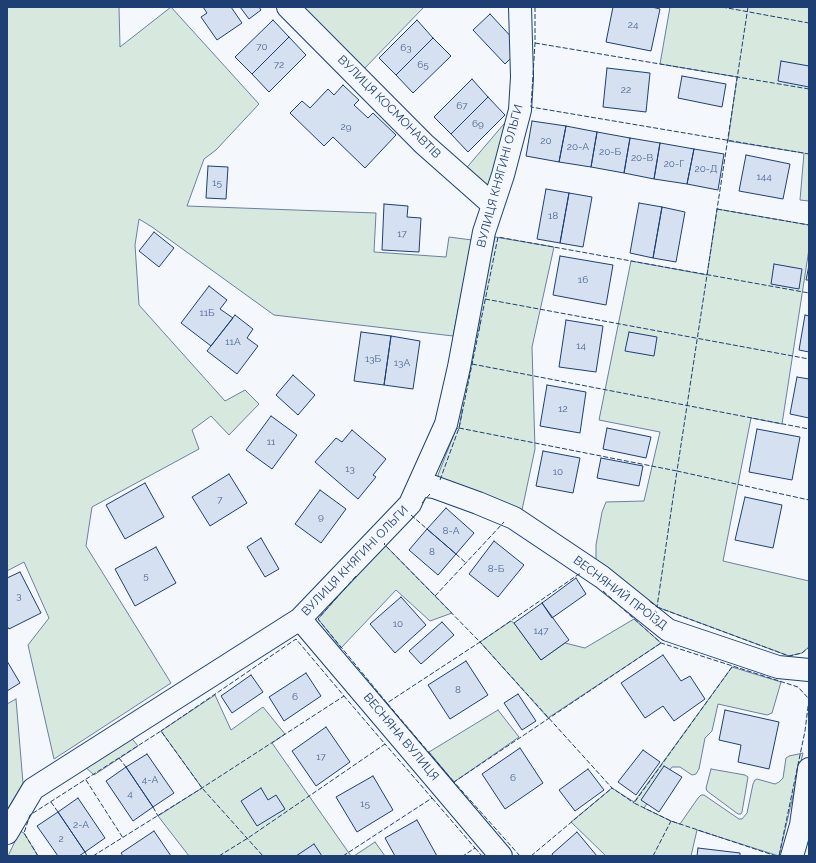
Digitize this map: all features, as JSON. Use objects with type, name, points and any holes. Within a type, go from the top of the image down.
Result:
[{"type":"street","name":"ВУЛИЦЯ КОСМОНАВТІВ","points":[[288,7],[424,144],[493,205]]},
{"type":"street","name":"ВУЛИЦЯ КНЯГИНІ ОЛЬГИ","points":[[7,833],[33,789],[300,619],[410,504],[446,424],[459,367],[484,232],[503,175],[520,110],[522,77],[520,7]]},
{"type":"street","name":"ВЕСНЯНИЙ ПРОЇЗД","points":[[419,485],[434,486],[478,502],[514,518],[602,577],[668,630],[778,667],[809,670]]},
{"type":"street","name":"ВЕСНЯНА ВУЛИЦЯ","points":[[300,619],[502,856]]},
{"type":"street","points":[[792,856],[801,825],[809,769]]},
{"type":"shaded area","points":[[7,7],[119,7],[120,47],[171,7],[259,104],[216,150],[204,159],[187,206],[376,213],[374,252],[446,257],[449,237],[472,240],[453,336],[274,315],[139,219],[135,245],[139,305],[225,401],[245,390],[259,404],[229,435],[211,416],[192,430],[199,449],[92,507],[86,546],[171,683],[54,759],[28,645],[49,618],[24,562],[7,571]]},
{"type":"shaded area","points":[[296,7],[424,7],[362,71]]},
{"type":"shaded area","points":[[670,7],[809,7],[809,201],[800,200],[804,153],[728,141],[737,77],[660,64]]},
{"type":"shaded area","points":[[509,118],[490,192],[463,172]]},
{"type":"shaded area","points":[[717,209],[809,225],[809,249],[782,424],[751,418],[723,561],[809,581],[809,647],[802,653],[789,656],[657,607],[596,562],[596,545],[602,512],[606,502],[644,501],[660,432],[599,420],[631,261],[707,275]]},
{"type":"shaded area","points":[[495,237],[554,247],[532,347],[535,449],[522,510],[439,481],[438,475],[456,429],[459,428],[462,412],[460,407],[474,333],[479,331],[479,310]]},
{"type":"shaded area","points":[[384,544],[452,613],[430,621],[396,590],[341,648],[318,619]]},
{"type":"shaded area","points":[[634,619],[661,643],[548,718],[480,642],[511,621],[541,660],[565,643],[585,648]]},
{"type":"shaded area","points":[[732,667],[781,682],[772,713],[767,715],[718,704],[712,731],[705,738],[699,769],[696,774],[692,775],[680,767],[672,767],[644,808],[680,824],[698,798],[701,795],[704,795],[739,819],[742,819],[747,813],[755,780],[757,779],[775,784],[779,782],[783,778],[786,758],[803,753],[779,856],[697,830],[691,856],[606,856],[571,822],[612,788],[634,802]]},
{"type":"shaded area","points":[[215,695],[231,730],[263,707],[285,734],[272,743],[351,856],[189,856],[158,816],[202,788],[161,731]]},
{"type":"shaded area","points":[[16,699],[23,783],[7,810],[7,704]]},
{"type":"shaded area","points":[[498,710],[519,737],[454,782],[429,752]]},
{"type":"shaded area","points":[[129,735],[138,746],[94,775],[83,765]]},
{"type":"shaded area","points":[[711,769],[745,775],[748,777],[741,814],[738,814],[707,791],[706,788]]},
{"type":"shaded area","points":[[20,831],[24,833],[38,856],[8,856]]},
{"type":"shaded area","points":[[375,842],[385,856],[354,856]]},
{"type":"building","points":[[203,7],[231,7],[242,23],[217,40],[201,17],[207,13]]},
{"type":"building","points":[[240,7],[259,7],[261,10],[249,19]]},
{"type":"building","points":[[613,7],[652,7],[660,9],[651,51],[606,42]]},
{"type":"building","points":[[490,14],[515,41],[516,53],[505,64],[473,30]]},
{"type":"building","points":[[273,20],[289,37],[252,74],[235,57]]},
{"type":"building","points":[[417,20],[433,38],[396,75],[379,58]]},
{"type":"building","points":[[289,37],[306,55],[269,92],[252,74]]},
{"type":"building","points":[[433,38],[451,56],[413,93],[396,75]]},
{"type":"building","points":[[781,61],[809,66],[809,87],[778,81]]},
{"type":"building","points":[[607,68],[650,73],[646,112],[603,107]]},
{"type":"building","points":[[682,76],[726,84],[722,107],[678,98]]},
{"type":"building","points":[[472,79],[488,97],[451,134],[434,117]]},
{"type":"building","points":[[343,85],[359,100],[354,105],[368,118],[373,113],[396,135],[365,168],[333,137],[324,146],[290,113],[302,101],[310,108],[328,89],[334,95]]},
{"type":"building","points":[[488,97],[505,115],[468,152],[451,134]]},
{"type":"building","points":[[532,121],[566,126],[559,162],[526,156]]},
{"type":"building","points":[[566,126],[597,132],[591,167],[559,162]]},
{"type":"building","points":[[597,132],[630,138],[624,173],[591,167]]},
{"type":"building","points":[[630,138],[660,143],[654,179],[624,173]]},
{"type":"building","points":[[660,143],[694,149],[687,184],[654,179]]},
{"type":"building","points":[[694,149],[724,154],[718,190],[687,184]]},
{"type":"building","points":[[746,155],[790,164],[783,199],[739,191]]},
{"type":"building","points":[[208,166],[228,167],[226,199],[206,198]]},
{"type":"building","points":[[546,189],[569,193],[560,243],[537,239]]},
{"type":"building","points":[[569,193],[592,197],[583,247],[560,243]]},
{"type":"building","points":[[639,203],[662,207],[653,258],[630,253]]},
{"type":"building","points":[[384,204],[408,206],[407,217],[421,218],[419,252],[382,250]]},
{"type":"building","points":[[662,207],[685,212],[676,262],[653,258]]},
{"type":"building","points":[[154,232],[174,248],[159,267],[139,251]]},
{"type":"building","points":[[560,256],[613,265],[606,305],[553,295]]},
{"type":"building","points":[[774,264],[802,269],[799,289],[771,284]]},
{"type":"building","points":[[809,265],[809,280],[806,280]]},
{"type":"building","points":[[209,286],[227,300],[220,309],[233,318],[211,346],[181,323]]},
{"type":"building","points":[[235,315],[253,329],[247,338],[258,346],[237,374],[207,351]]},
{"type":"building","points":[[805,315],[809,316],[809,352],[799,350]]},
{"type":"building","points":[[566,320],[603,326],[596,372],[559,367]]},
{"type":"building","points":[[361,332],[391,336],[384,385],[354,381]]},
{"type":"building","points":[[629,332],[657,337],[654,356],[625,351]]},
{"type":"building","points":[[391,336],[420,341],[413,389],[384,385]]},
{"type":"building","points":[[293,375],[315,395],[298,415],[276,395]]},
{"type":"building","points":[[797,377],[809,379],[809,418],[790,414]]},
{"type":"building","points":[[547,385],[586,392],[580,433],[540,426]]},
{"type":"building","points":[[271,416],[297,435],[272,469],[246,450]]},
{"type":"building","points":[[607,428],[651,437],[646,458],[603,449]]},
{"type":"building","points":[[757,429],[800,437],[792,480],[749,472]]},
{"type":"building","points":[[352,430],[386,459],[373,475],[376,477],[358,499],[315,462],[336,438],[342,442]]},
{"type":"building","points":[[543,451],[580,458],[573,493],[536,486]]},
{"type":"building","points":[[601,458],[643,466],[639,486],[597,478]]},
{"type":"building","points":[[229,474],[247,503],[210,526],[192,497]]},
{"type":"building","points":[[145,483],[164,517],[125,539],[106,505]]},
{"type":"building","points":[[320,490],[346,509],[321,543],[295,524]]},
{"type":"building","points":[[745,497],[782,505],[773,548],[735,540]]},
{"type":"building","points":[[446,508],[474,533],[456,554],[427,529]]},
{"type":"building","points":[[427,529],[456,554],[438,575],[409,550]]},
{"type":"building","points":[[261,538],[279,569],[265,577],[247,547]]},
{"type":"building","points":[[494,541],[524,565],[498,597],[469,574]]},
{"type":"building","points":[[156,547],[176,583],[135,606],[115,569]]},
{"type":"building","points":[[20,572],[41,613],[9,629],[7,626],[7,578]]},
{"type":"building","points":[[576,578],[586,594],[552,618],[542,603]]},
{"type":"building","points":[[401,597],[426,625],[395,653],[370,624]]},
{"type":"building","points":[[542,603],[569,640],[541,660],[514,623]]},
{"type":"building","points":[[442,622],[454,635],[421,664],[409,651]]},
{"type":"building","points":[[663,655],[681,681],[690,676],[705,699],[674,721],[663,706],[645,718],[621,683]]},
{"type":"building","points":[[7,661],[20,683],[7,691]]},
{"type":"building","points":[[466,661],[488,695],[450,719],[428,685]]},
{"type":"building","points":[[306,673],[321,696],[284,721],[269,697]]},
{"type":"building","points":[[251,675],[263,692],[232,713],[221,696]]},
{"type":"building","points":[[518,694],[536,721],[522,730],[504,703]]},
{"type":"building","points":[[725,710],[779,722],[769,769],[738,762],[741,745],[719,740]]},
{"type":"building","points":[[326,727],[350,762],[316,786],[292,751]]},
{"type":"building","points":[[520,748],[543,783],[505,809],[482,774]]},
{"type":"building","points":[[643,750],[660,762],[636,795],[618,782]]},
{"type":"building","points":[[147,754],[174,793],[153,807],[126,767]]},
{"type":"building","points":[[664,766],[682,777],[659,812],[641,800]]},
{"type":"building","points":[[126,767],[153,807],[133,821],[106,781]]},
{"type":"building","points":[[588,769],[604,790],[575,811],[559,790]]},
{"type":"building","points":[[373,776],[393,810],[357,832],[336,797]]},
{"type":"building","points":[[261,788],[268,800],[276,795],[285,809],[257,826],[241,801]]},
{"type":"building","points":[[78,798],[105,838],[85,852],[58,812]]},
{"type":"building","points":[[58,812],[85,852],[79,856],[58,856],[37,826]]},
{"type":"building","points":[[417,820],[437,856],[395,856],[385,838]]},
{"type":"building","points":[[154,831],[171,856],[123,856],[121,853]]},
{"type":"building","points":[[577,832],[597,856],[553,856],[552,854]]},
{"type":"building","points":[[314,844],[322,856],[296,856]]},
{"type":"building","points":[[698,848],[740,853],[740,856],[697,856]]},
{"type":"fence","points":[[535,7],[535,43],[531,107],[809,154]]},
{"type":"fence","points":[[722,7],[809,23]]},
{"type":"fence","points":[[748,7],[677,471],[809,500]]},
{"type":"fence","points":[[535,43],[809,89]]},
{"type":"fence","points":[[717,209],[809,225]]},
{"type":"fence","points":[[440,480],[459,428],[498,237],[809,293]]},
{"type":"fence","points":[[485,299],[809,359]]},
{"type":"fence","points":[[472,364],[809,429]]},
{"type":"fence","points":[[459,428],[677,471],[657,607],[648,600]]},
{"type":"fence","points":[[422,503],[430,494]]},
{"type":"fence","points":[[411,515],[427,529]]},
{"type":"fence","points":[[435,596],[504,522]]},
{"type":"fence","points":[[356,576],[318,619],[387,703],[480,642],[384,544],[385,543]]},
{"type":"fence","points":[[456,554],[466,563]]},
{"type":"fence","points":[[580,574],[480,642],[612,788],[634,803]]},
{"type":"fence","points":[[603,591],[661,643],[798,687],[809,699],[805,731],[779,856]]},
{"type":"fence","points":[[657,607],[789,656],[802,653],[809,647]]},
{"type":"fence","points":[[93,856],[202,788],[344,696],[296,639],[161,731]]},
{"type":"fence","points":[[520,856],[454,782],[661,643]]},
{"type":"fence","points":[[732,667],[634,803],[671,821],[776,856]]},
{"type":"fence","points":[[219,856],[248,838],[385,744],[344,696]]},
{"type":"fence","points":[[387,703],[454,782]]},
{"type":"fence","points":[[38,856],[24,833],[30,815],[161,731],[202,788],[263,856]]},
{"type":"fence","points":[[343,856],[432,798],[385,744]]},
{"type":"fence","points":[[119,758],[126,767]]},
{"type":"fence","points":[[86,780],[123,838]]},
{"type":"fence","points":[[531,856],[612,788]]},
{"type":"fence","points":[[432,798],[475,848],[463,856]]},
{"type":"fence","points":[[51,802],[58,812]]},
{"type":"fence","points":[[153,807],[158,816]]},
{"type":"fence","points":[[653,856],[671,821]]},
{"type":"fence","points":[[475,848],[482,856]]},
{"type":"fence","points":[[85,852],[87,856]]}]
